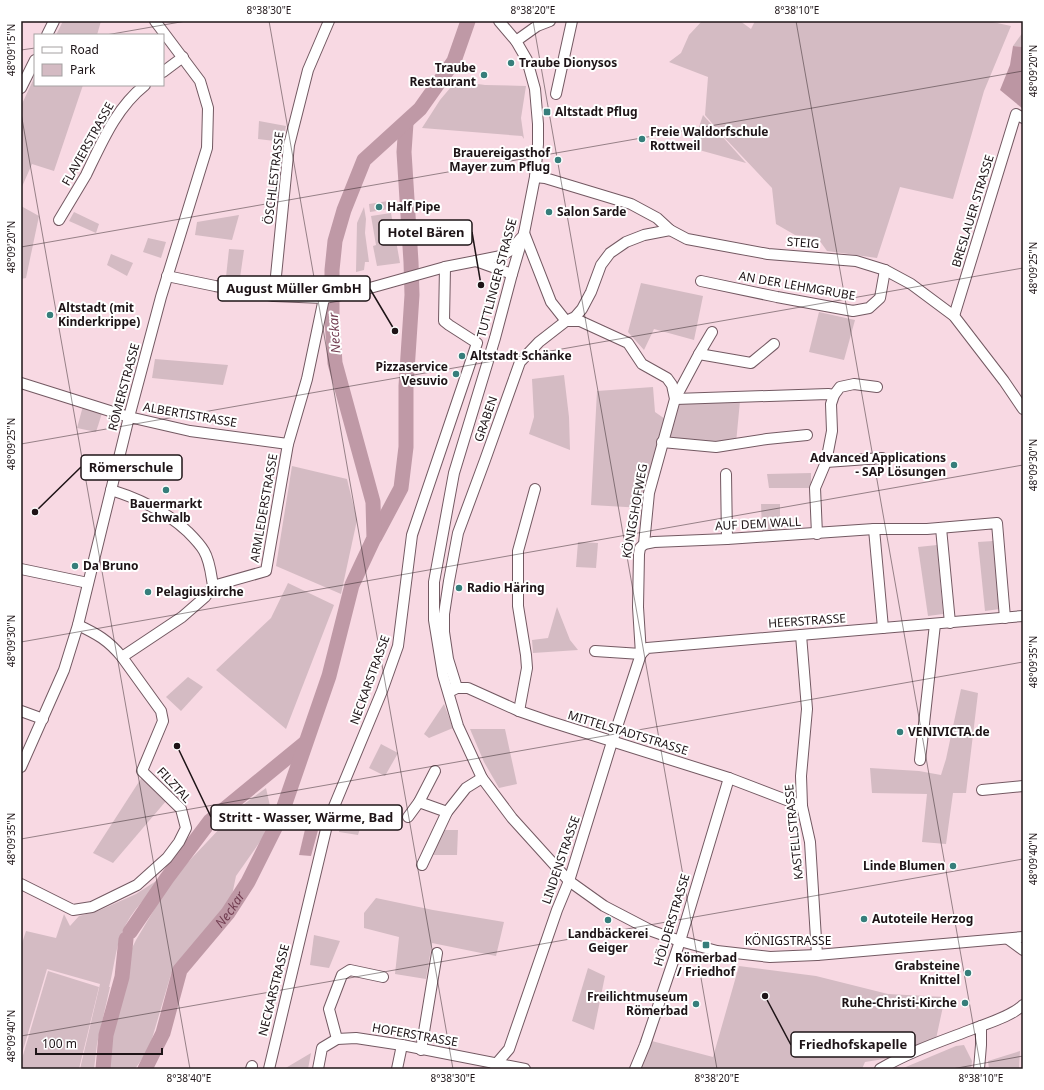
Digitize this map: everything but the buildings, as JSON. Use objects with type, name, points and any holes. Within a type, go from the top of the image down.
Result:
[{"type":"street","points":[[48,34],[54,21]]},
{"type":"street","name":"RÖMERSTRASSE","points":[[21,767],[64,670],[78,625],[129,418],[167,276],[207,148],[208,108],[200,81],[154,21]]},
{"type":"street","name":"ÖSCHLESTRASSE","points":[[274,296],[289,145],[308,70],[329,21]]},
{"type":"street","name":"TUTTLINGER STRASSE","points":[[499,21],[516,41],[527,60],[535,89],[538,144],[524,233],[495,338],[454,473],[434,582],[434,620],[447,692],[458,726],[482,778],[512,818],[569,881]]},
{"type":"street","points":[[516,41],[537,26],[550,21]]},
{"type":"street","points":[[556,94],[572,21]]},
{"type":"street","points":[[164,71],[182,56]]},
{"type":"street","points":[[21,88],[34,62]]},
{"type":"street","name":"FLAVIERSTRASSE","points":[[59,220],[80,185],[113,121],[124,105],[145,86]]},
{"type":"street","name":"BRESLAUER STRASSE","points":[[954,316],[1020,116]]},
{"type":"street","name":"STEIG","points":[[534,177],[552,180],[631,204],[657,218],[670,230],[687,239],[768,254],[856,262],[885,270],[911,284],[954,316],[1004,381],[1023,410]]},
{"type":"street","name":"GRABEN","points":[[457,688],[448,659],[444,632],[444,614],[458,533],[486,460],[520,362],[539,342],[566,321],[575,317],[582,309],[591,292],[601,265],[610,252],[626,242],[644,235],[670,230]]},
{"type":"street","points":[[167,276],[274,296],[324,298],[431,271],[501,256],[511,250],[524,233]]},
{"type":"street","points":[[524,233],[551,302],[566,321],[580,321],[628,343],[642,364],[667,378],[672,384],[675,399],[834,395]]},
{"type":"street","points":[[476,261],[512,274]]},
{"type":"street","name":"NECKARSTRASSE","points":[[269,1069],[328,821],[382,691],[398,646],[412,535],[477,343],[444,321],[445,268]]},
{"type":"street","name":"AN DER LEHMGRUBE","points":[[701,281],[853,311],[869,308],[880,298],[885,270]]},
{"type":"street","name":"ARMLEDERSTRASSE","points":[[213,586],[266,571],[288,444],[307,379],[324,298]]},
{"type":"street","name":"KÖNIGSHOFWEG","points":[[640,654],[638,554],[640,548],[644,544],[649,493],[675,399],[712,332]]},
{"type":"street","points":[[699,354],[751,363],[774,344]]},
{"type":"street","name":"ALBERTISTRASSE","points":[[21,383],[129,418],[190,431],[288,444]]},
{"type":"street","points":[[817,534],[815,488],[826,462],[832,431],[831,404],[834,395],[840,386],[854,384],[878,387]]},
{"type":"street","points":[[662,442],[716,447],[767,439],[807,435]]},
{"type":"street","points":[[826,462],[882,458]]},
{"type":"street","points":[[726,474],[727,539]]},
{"type":"street","points":[[519,711],[527,668],[518,606],[518,551],[535,489]]},
{"type":"street","points":[[78,625],[102,637],[122,657],[182,618],[213,586],[209,565],[204,550],[195,539],[180,525],[154,507],[135,497],[111,490]]},
{"type":"street","name":"AUF DEM WALL","points":[[644,544],[654,542],[817,534],[874,529],[941,528],[997,523],[1005,618]]},
{"type":"street","points":[[941,528],[950,623]]},
{"type":"street","points":[[874,529],[883,628]]},
{"type":"street","points":[[21,569],[88,583]]},
{"type":"street","name":"HEERSTRASSE","points":[[595,651],[640,654],[647,648],[1023,616]]},
{"type":"street","points":[[920,760],[935,624]]},
{"type":"street","name":"KASTELLSTRASSE","points":[[801,634],[807,709],[801,776],[802,806],[810,842],[817,955]]},
{"type":"street","name":"LINDENSTRASSE","points":[[496,1066],[509,1049],[557,910],[569,881],[640,654]]},
{"type":"street","name":"FILZTAL","points":[[21,884],[73,910],[92,907],[138,885],[167,858],[179,842],[186,828],[182,809],[142,771],[163,721],[160,711],[122,657]]},
{"type":"street","points":[[447,692],[457,688]]},
{"type":"street","name":"MITTELSTADTSTRASSE","points":[[457,688],[468,688],[519,711],[612,742],[729,778],[802,806]]},
{"type":"street","points":[[21,711],[43,719]]},
{"type":"street","points":[[408,817],[420,802],[435,771]]},
{"type":"street","points":[[422,865],[447,812],[466,788],[482,778]]},
{"type":"street","name":"HÖLDERSTRASSE","points":[[635,1069],[645,1045],[680,941],[729,778]]},
{"type":"street","points":[[982,790],[1023,786]]},
{"type":"street","points":[[420,802],[447,812]]},
{"type":"street","name":"KÖNIGSTRASSE","points":[[569,881],[604,906],[652,931],[680,941],[717,951],[740,954],[770,956],[817,955],[1023,937]]},
{"type":"street","points":[[1008,939],[1023,950]]},
{"type":"street","points":[[421,1050],[437,953]]},
{"type":"street","points":[[318,1069],[322,1048],[337,1039],[329,1009],[342,975],[350,970],[383,977]]},
{"type":"street","points":[[880,1069],[908,1054],[981,1026],[1019,1009],[1023,1005]]},
{"type":"street","points":[[979,1069],[981,1026]]},
{"type":"street","name":"HOFERSTRASSE","points":[[337,1039],[356,1038],[402,1045],[496,1066],[525,1069]]},
{"type":"street","points":[[397,1069],[402,1045]]},
{"type":"green space","points":[[63,21],[101,21],[97,34],[56,34]]},
{"type":"green space","points":[[702,21],[740,21],[751,29],[755,21],[988,21],[1011,26],[984,91],[953,199],[900,187],[877,258],[827,251],[817,237],[795,235],[776,224],[772,188],[705,115],[708,77],[669,62],[681,53],[689,35]]},
{"type":"green space","points":[[1023,32],[1023,47],[1013,46]]},
{"type":"green space","points":[[34,78],[34,86],[83,86],[54,171],[32,164],[21,189],[21,106]]},
{"type":"green space","points":[[456,81],[485,85],[526,86],[521,118],[524,139],[522,136],[422,128],[440,100]]},
{"type":"green space","points":[[703,115],[746,163],[692,148]]},
{"type":"green space","points":[[259,121],[286,126],[283,142],[258,139]]},
{"type":"green space","name":"Half Pipe","points":[[388,201],[389,209],[370,212],[369,204]]},
{"type":"green space","points":[[21,206],[39,216],[26,278],[21,279]]},
{"type":"green space","points":[[364,207],[366,219],[365,233],[369,262],[365,262],[364,270],[356,272],[357,223]]},
{"type":"green space","points":[[74,212],[99,224],[96,233],[69,221]]},
{"type":"green space","points":[[391,213],[400,263],[377,266],[373,246],[376,245],[371,216]]},
{"type":"green space","points":[[239,215],[232,240],[195,235],[197,222]]},
{"type":"green space","points":[[148,238],[166,242],[161,258],[143,252]]},
{"type":"green space","points":[[229,249],[244,250],[240,278],[226,277]]},
{"type":"green space","points":[[111,254],[133,263],[127,276],[107,265]]},
{"type":"green space","points":[[641,283],[703,296],[694,340],[654,329],[644,350],[628,332]]},
{"type":"green space","points":[[819,312],[855,320],[844,360],[809,352]]},
{"type":"green space","points":[[155,359],[228,365],[223,385],[152,378]]},
{"type":"green space","points":[[564,375],[569,417],[570,450],[529,434],[534,417],[532,379]]},
{"type":"green space","points":[[653,387],[655,412],[665,419],[643,508],[591,505],[597,391]]},
{"type":"green space","points":[[740,401],[736,443],[716,444],[669,438],[677,404]]},
{"type":"green space","points":[[83,406],[103,410],[96,432],[77,428]]},
{"type":"green space","points":[[292,466],[347,479],[357,520],[341,594],[276,566]]},
{"type":"green space","points":[[811,473],[811,488],[769,488],[767,474]]},
{"type":"green space","points":[[761,504],[780,504],[780,530],[762,531]]},
{"type":"green space","points":[[993,541],[1000,609],[985,611],[978,542]]},
{"type":"green space","points":[[578,542],[598,543],[596,568],[576,567]]},
{"type":"green space","points":[[937,545],[943,614],[928,616],[918,547]]},
{"type":"green space","points":[[288,583],[334,605],[286,729],[216,670],[271,618]]},
{"type":"green space","points":[[557,607],[570,640],[578,650],[533,653],[532,640],[548,638]]},
{"type":"green space","points":[[188,677],[203,687],[181,711],[166,697]]},
{"type":"green space","points":[[961,689],[978,693],[966,793],[953,793],[946,844],[922,842],[927,794],[872,793],[870,768],[919,771],[941,775],[946,759]]},
{"type":"green space","points":[[444,704],[453,728],[429,738],[424,734]]},
{"type":"green space","points":[[470,729],[505,729],[517,784],[499,788],[484,762]]},
{"type":"green space","points":[[381,744],[398,753],[385,776],[369,768]]},
{"type":"green space","points":[[142,777],[166,801],[113,863],[93,853]]},
{"type":"green space","points":[[266,788],[270,806],[264,836],[236,876],[230,905],[171,974],[149,1049],[135,1069],[108,1069],[109,1045],[118,1012],[131,950],[136,940],[173,878],[240,807]]},
{"type":"green space","points":[[343,811],[364,816],[358,835],[339,832]]},
{"type":"green space","points":[[443,830],[458,830],[457,855],[431,855]]},
{"type":"green space","points":[[167,874],[136,909],[122,933],[116,953],[97,1044],[94,1069],[80,1069],[100,984],[47,969],[21,1057],[21,946],[26,931],[56,938],[64,914],[70,926],[79,916],[98,911],[136,894]]},
{"type":"green space","points":[[376,898],[433,910],[504,922],[496,956],[432,943],[426,979],[395,974],[399,937],[364,928],[364,913]]},
{"type":"green space","points":[[314,935],[340,941],[329,968],[310,965]]},
{"type":"green space","points":[[739,966],[816,976],[888,994],[945,997],[936,1039],[890,1058],[865,1062],[862,1069],[641,1069],[648,1040],[713,1057]]},
{"type":"green space","points":[[588,968],[605,976],[594,1030],[572,1021]]},
{"type":"green space","points":[[48,971],[99,987],[79,1069],[21,1069],[21,1062]]},
{"type":"green space","points":[[964,1045],[972,1061],[971,1069],[901,1069],[956,1046]]},
{"type":"green space","points":[[1020,1051],[1019,1069],[989,1069],[988,1061]]},
{"type":"green space","points":[[311,1053],[308,1069],[284,1069]]},
{"type":"shaded area","points":[[1013,46],[1023,47],[1023,109],[1000,90],[1010,65]]},
{"type":"shaded area","points":[[307,821],[320,823],[311,856],[299,855]]},
{"type":"waterway","name":"Neckar","points":[[145,1069],[163,1033],[180,970],[228,913],[248,882],[280,818],[329,676],[352,585],[374,538],[373,502],[335,363],[332,320],[332,270],[335,241],[344,210],[364,160],[420,109],[454,61],[468,21]]},
{"type":"waterway","name":"Neckar","points":[[375,537],[401,488],[406,447],[406,386],[412,295],[404,152],[406,123]]},
{"type":"waterway","name":"Neckar","points":[[130,932],[167,878],[210,821],[305,743]]},
{"type":"waterway","name":"Neckar","points":[[103,1069],[106,1035],[122,977],[126,939]]},
{"type":"place","name":"Traube Dionysos","points":[[511,63]]},
{"type":"place","name":"Traube Restaurant","points":[[484,75]]},
{"type":"place","name":"Altstadt Pflug","points":[[547,112]]},
{"type":"place","name":"Freie Waldorfschule Rottweil","points":[[642,139]]},
{"type":"place","name":"Brauereigasthof Mayer zum Pflug","points":[[558,160]]},
{"type":"place","name":"Half Pipe","points":[[379,207]]},
{"type":"place","name":"Salon Sarde","points":[[549,212]]},
{"type":"place","name":"Hotel Bären","points":[[481,285]]},
{"type":"place","name":"Altstadt (mit Kinderkrippe)","points":[[50,315]]},
{"type":"place","name":"August Müller GmbH","points":[[395,331]]},
{"type":"place","name":"Altstadt Schänke","points":[[462,356]]},
{"type":"place","name":"Pizzaservice Vesuvio","points":[[456,374]]},
{"type":"place","name":"Advanced Applications - SAP Lösungen","points":[[954,465]]},
{"type":"place","name":"Bauermarkt Schwalb","points":[[166,490]]},
{"type":"place","name":"Römerschule","points":[[35,512]]},
{"type":"place","name":"Da Bruno","points":[[75,566]]},
{"type":"place","name":"Radio Häring","points":[[459,588]]},
{"type":"place","name":"Pelagiuskirche","points":[[148,592]]},
{"type":"place","name":"VENIVICTA.de","points":[[900,732]]},
{"type":"place","name":"Stritt - Wasser, Wärme, Bad","points":[[177,746]]},
{"type":"place","name":"Linde Blumen","points":[[953,866]]},
{"type":"place","name":"Autoteile Herzog","points":[[864,919]]},
{"type":"place","name":"Landbäckerei Geiger","points":[[608,920]]},
{"type":"place","name":"Römerbad / Friedhof","points":[[706,945]]},
{"type":"place","name":"Grabsteine Knittel","points":[[968,973]]},
{"type":"place","name":"Friedhofskapelle","points":[[765,996]]},
{"type":"place","name":"Ruhe-Christi-Kirche","points":[[965,1003]]},
{"type":"place","name":"Freilichtmuseum Römerbad","points":[[696,1004]]}]
